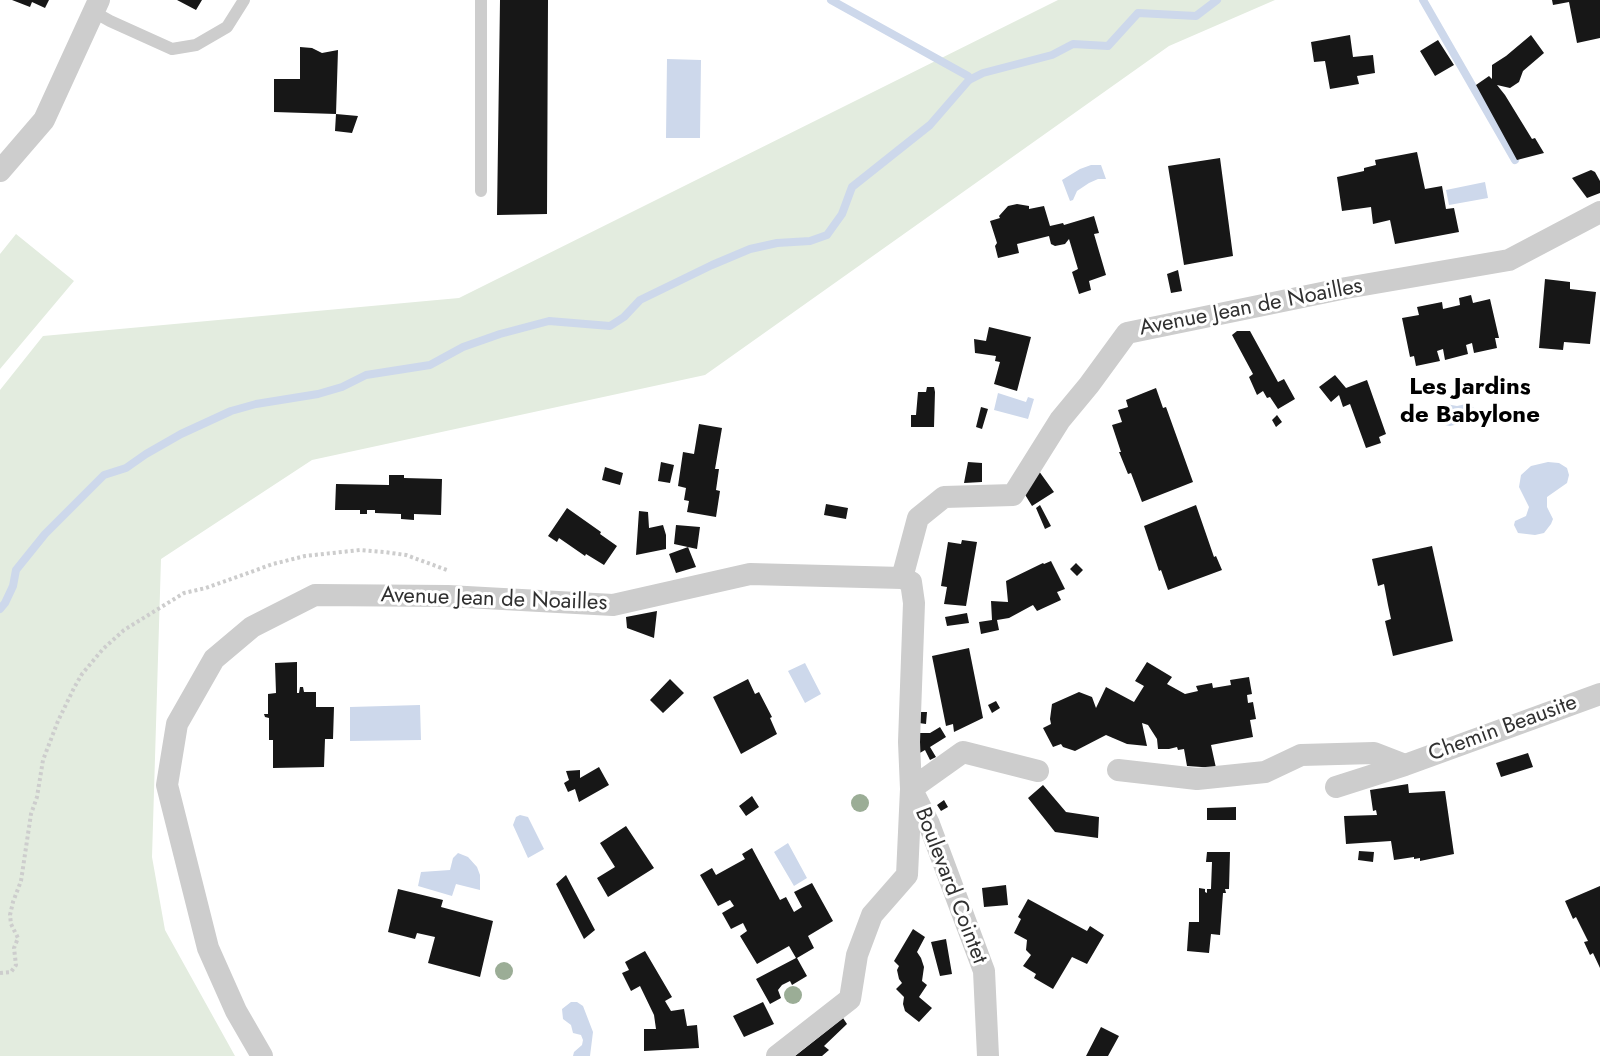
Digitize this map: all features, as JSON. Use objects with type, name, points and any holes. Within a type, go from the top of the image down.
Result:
[{"type":"street","points":[[0,171],[44,120],[96,6]]},
{"type":"street","name":"Avenue Jean de Noailles","points":[[262,1056],[237,1011],[208,948],[167,785],[177,724],[214,659],[252,627],[315,595],[448,596],[613,605],[750,574],[902,578],[918,518],[944,497],[1013,495],[1060,420],[1127,333],[1346,288],[1509,260],[1600,212]]},
{"type":"street","points":[[777,1056],[850,999],[857,955],[872,915],[907,875],[914,603],[911,582],[902,578]]},
{"type":"street","name":"Chemin Beausite","points":[[1336,787],[1405,765],[1600,694]]},
{"type":"street","points":[[911,789],[963,752],[1038,771]]},
{"type":"street","name":"Chemin Beausite","points":[[1118,770],[1197,779],[1265,772],[1301,755],[1374,753],[1405,765]]},
{"type":"street","name":"Boulevard Cointet","points":[[911,789],[929,824],[984,971],[988,1056]]},
{"type":"lane","points":[[96,6],[110,21],[172,49],[196,45],[227,27],[244,0]]},
{"type":"lane","points":[[482,0],[482,191]]},
{"type":"shaded area","points":[[1058,0],[1275,0],[1169,46],[705,375],[312,460],[161,559],[152,857],[165,930],[235,1056],[0,1056],[0,390],[43,336],[459,298]]},
{"type":"shaded area","points":[[16,234],[74,281],[0,369],[0,254]]},
{"type":"water","points":[[667,59],[701,60],[700,138],[666,138]]},
{"type":"water","points":[[1091,165],[1101,165],[1106,179],[1098,179],[1089,183],[1077,191],[1073,200],[1070,201],[1062,180]]},
{"type":"water","points":[[1485,182],[1488,198],[1449,205],[1446,190]]},
{"type":"water","points":[[998,393],[1026,402],[1028,397],[1034,399],[1028,419],[994,410]]},
{"type":"water","points":[[1446,404],[1457,406],[1466,404],[1474,408],[1476,413],[1463,423],[1445,425],[1439,422],[1436,415],[1439,408]]},
{"type":"water","points":[[1548,462],[1559,463],[1567,468],[1569,475],[1567,483],[1547,497],[1547,507],[1553,519],[1551,524],[1544,533],[1535,535],[1518,533],[1514,525],[1515,521],[1526,516],[1529,507],[1519,487],[1521,475],[1531,466]]},
{"type":"water","points":[[805,663],[821,694],[805,703],[788,671]]},
{"type":"water","points":[[420,705],[421,740],[350,741],[350,707]]},
{"type":"water","points":[[520,815],[528,817],[544,849],[528,858],[513,825],[516,817]]},
{"type":"water","points":[[788,843],[807,878],[794,886],[774,852]]},
{"type":"water","points":[[458,853],[468,857],[477,867],[480,875],[480,890],[456,884],[452,896],[418,886],[421,872],[450,870],[453,858]]},
{"type":"water","points":[[571,1002],[577,1002],[583,1006],[593,1032],[590,1056],[573,1056],[582,1045],[583,1040],[581,1035],[573,1033],[571,1025],[563,1019],[562,1009]]},
{"type":"building","points":[[12,0],[49,0],[45,8],[32,2],[30,7]]},
{"type":"building","points":[[177,0],[202,0],[196,10]]},
{"type":"building","points":[[500,0],[548,0],[547,214],[497,215]]},
{"type":"building","points":[[1552,0],[1600,0],[1600,38],[1577,43],[1569,2],[1553,5]]},
{"type":"building","points":[[1350,35],[1353,57],[1373,55],[1375,73],[1357,76],[1359,84],[1330,89],[1325,61],[1314,62],[1311,42]]},
{"type":"building","points":[[1531,35],[1544,53],[1523,71],[1519,82],[1510,88],[1497,85],[1532,139],[1535,138],[1544,153],[1517,160],[1476,85],[1489,76],[1492,79],[1492,65]]},
{"type":"building","points":[[1438,40],[1454,65],[1435,76],[1420,51]]},
{"type":"building","points":[[300,47],[312,48],[322,53],[338,50],[336,114],[274,112],[274,79],[300,79]]},
{"type":"building","points":[[336,114],[358,116],[352,133],[335,131]]},
{"type":"building","points":[[1417,152],[1425,189],[1442,186],[1446,209],[1454,208],[1459,232],[1395,244],[1390,220],[1373,224],[1371,207],[1342,211],[1337,177],[1364,171],[1364,168],[1376,165],[1375,160]]},
{"type":"building","points":[[1220,158],[1233,256],[1184,265],[1168,166]]},
{"type":"building","points":[[1591,170],[1595,172],[1600,181],[1600,193],[1587,198],[1572,178]]},
{"type":"building","points":[[1017,204],[1029,206],[1029,209],[1044,206],[1050,226],[1063,223],[1064,225],[1094,216],[1099,233],[1094,234],[1106,275],[1089,281],[1091,290],[1079,294],[1072,272],[1078,269],[1069,239],[1065,244],[1055,246],[1051,244],[1049,236],[1017,244],[1019,253],[998,258],[995,246],[997,243],[990,221],[1000,218],[999,216],[1008,206]]},
{"type":"building","points":[[1178,270],[1182,291],[1171,293],[1167,274]]},
{"type":"building","points":[[1545,279],[1570,282],[1570,289],[1596,292],[1590,344],[1564,342],[1563,350],[1539,348]]},
{"type":"building","points":[[1471,295],[1473,303],[1490,299],[1499,338],[1495,338],[1497,348],[1474,353],[1472,343],[1466,345],[1468,354],[1445,360],[1443,349],[1437,351],[1440,361],[1416,366],[1414,356],[1410,357],[1402,318],[1419,315],[1417,307],[1442,302],[1443,309],[1460,305],[1459,298]]},
{"type":"building","points":[[989,327],[1031,337],[1017,391],[994,384],[1000,362],[995,361],[996,356],[975,353],[974,339],[986,341]]},
{"type":"building","points":[[1237,331],[1250,331],[1278,382],[1284,379],[1295,399],[1278,409],[1263,391],[1257,395],[1249,377],[1253,374],[1232,335]]},
{"type":"building","points":[[1335,375],[1346,388],[1367,380],[1386,434],[1379,437],[1381,443],[1366,448],[1350,404],[1343,407],[1339,395],[1331,402],[1319,387]]},
{"type":"building","points":[[927,387],[934,387],[935,392],[934,427],[911,427],[911,415],[916,415],[918,392],[926,392]]},
{"type":"building","points":[[1156,388],[1163,408],[1166,407],[1193,482],[1142,502],[1131,473],[1128,474],[1119,452],[1121,452],[1112,425],[1122,422],[1118,410],[1128,407],[1126,400]]},
{"type":"building","points":[[981,407],[988,409],[982,429],[976,427]]},
{"type":"building","points":[[1277,415],[1282,422],[1276,427],[1272,420]]},
{"type":"building","points":[[699,424],[722,428],[715,469],[719,469],[716,490],[720,491],[716,517],[687,512],[689,501],[684,500],[686,488],[678,486],[683,452],[694,454]]},
{"type":"building","points":[[661,462],[674,465],[670,483],[658,481]]},
{"type":"building","points":[[968,462],[982,463],[982,482],[964,483]]},
{"type":"building","points":[[605,467],[623,473],[620,485],[602,480]]},
{"type":"building","points":[[1036,467],[1054,492],[1032,506],[1024,493]]},
{"type":"building","points":[[389,475],[404,475],[404,478],[442,479],[441,515],[414,514],[414,520],[401,519],[401,514],[375,513],[375,510],[367,510],[367,514],[360,514],[360,510],[335,510],[336,484],[389,485]]},
{"type":"building","points":[[826,504],[848,508],[846,519],[824,515]]},
{"type":"building","points":[[1040,505],[1051,526],[1045,529],[1036,508]]},
{"type":"building","points":[[1196,505],[1214,557],[1216,556],[1222,570],[1168,590],[1144,526]]},
{"type":"building","points":[[567,508],[617,546],[604,565],[586,554],[585,556],[559,538],[557,542],[548,536]]},
{"type":"building","points":[[639,511],[648,512],[649,528],[663,525],[666,549],[636,555]]},
{"type":"building","points":[[676,525],[700,527],[697,549],[674,544]]},
{"type":"building","points":[[962,540],[977,542],[966,606],[944,604],[947,587],[941,586],[948,542],[961,544]]},
{"type":"building","points":[[1432,546],[1453,641],[1393,656],[1385,621],[1391,619],[1384,584],[1378,586],[1372,559]]},
{"type":"building","points":[[688,547],[696,567],[676,573],[669,554]]},
{"type":"building","points":[[1051,561],[1065,589],[1057,592],[1061,600],[1037,611],[1033,605],[1009,618],[997,620],[999,630],[981,634],[979,622],[992,620],[991,601],[1008,602],[1006,581]]},
{"type":"building","points":[[1076,563],[1083,570],[1077,576],[1070,569]]},
{"type":"building","points":[[657,611],[654,638],[627,628],[626,617]]},
{"type":"building","points":[[967,613],[969,623],[947,626],[945,617]]},
{"type":"building","points":[[969,648],[983,718],[954,732],[953,724],[946,726],[932,656]]},
{"type":"building","points":[[297,662],[297,693],[300,687],[303,687],[304,692],[316,692],[316,707],[334,707],[333,739],[325,739],[324,767],[273,768],[273,740],[269,740],[269,718],[264,714],[268,714],[268,694],[276,693],[275,663]]},
{"type":"building","points":[[1147,662],[1172,677],[1167,684],[1185,694],[1198,691],[1196,686],[1212,683],[1213,688],[1231,685],[1230,680],[1249,677],[1252,694],[1247,695],[1248,703],[1253,702],[1256,719],[1250,720],[1253,737],[1211,745],[1216,768],[1187,766],[1184,749],[1178,750],[1177,747],[1158,749],[1157,739],[1148,725],[1142,723],[1147,746],[1127,744],[1106,735],[1075,751],[1061,744],[1053,747],[1043,728],[1051,724],[1052,704],[1079,692],[1092,697],[1096,708],[1106,687],[1134,702],[1144,686],[1135,681]]},
{"type":"building","points":[[670,679],[684,693],[663,713],[650,700]]},
{"type":"building","points":[[748,679],[755,694],[759,692],[772,717],[770,718],[777,734],[741,754],[713,697]]},
{"type":"building","points":[[996,701],[1000,708],[992,713],[988,705]]},
{"type":"building","points":[[919,712],[927,712],[926,724],[919,723]]},
{"type":"building","points":[[940,727],[946,737],[930,747],[936,757],[930,760],[925,750],[918,754],[919,733],[930,733]]},
{"type":"building","points":[[1528,753],[1533,767],[1501,777],[1496,763]]},
{"type":"building","points":[[599,767],[609,785],[579,802],[575,789],[568,792],[564,783],[569,780],[566,771],[580,770],[580,778]]},
{"type":"building","points":[[1408,784],[1409,793],[1445,791],[1454,854],[1420,861],[1420,858],[1414,859],[1414,857],[1394,860],[1391,841],[1346,844],[1344,816],[1377,815],[1376,810],[1373,811],[1370,790]]},
{"type":"building","points":[[1043,785],[1066,812],[1099,817],[1098,838],[1055,832],[1028,798]]},
{"type":"building","points":[[752,796],[759,807],[746,816],[739,806]]},
{"type":"building","points":[[944,800],[948,807],[941,811],[937,805]]},
{"type":"building","points":[[1236,807],[1236,820],[1207,820],[1207,808]]},
{"type":"building","points":[[626,826],[654,868],[608,897],[597,878],[615,867],[600,843]]},
{"type":"building","points":[[752,848],[780,900],[786,897],[794,912],[802,907],[794,892],[812,883],[833,921],[808,936],[814,948],[797,958],[807,976],[792,985],[790,981],[782,985],[778,990],[781,998],[770,1004],[756,979],[796,958],[789,946],[757,964],[740,936],[747,931],[743,923],[731,929],[722,913],[734,906],[730,900],[718,906],[700,875],[712,868],[716,875],[745,859],[742,854]]},
{"type":"building","points":[[1359,851],[1374,852],[1373,862],[1358,860]]},
{"type":"building","points":[[1207,852],[1230,852],[1229,889],[1225,889],[1226,893],[1223,893],[1220,935],[1211,934],[1209,953],[1187,951],[1189,922],[1199,922],[1199,888],[1205,889],[1207,893],[1207,889],[1211,889],[1212,862],[1206,862]]},
{"type":"building","points":[[566,875],[595,930],[584,939],[556,884]]},
{"type":"building","points":[[1006,885],[1008,905],[984,907],[982,888]]},
{"type":"building","points":[[1600,886],[1600,968],[1593,953],[1590,955],[1584,942],[1588,941],[1576,917],[1573,919],[1565,901]]},
{"type":"building","points":[[398,889],[443,900],[441,907],[493,921],[480,977],[428,963],[435,937],[417,933],[415,939],[388,932]]},
{"type":"building","points":[[1028,899],[1087,931],[1090,926],[1104,935],[1087,964],[1072,957],[1053,989],[1034,978],[1036,974],[1023,966],[1031,955],[1026,950],[1027,940],[1014,933],[1021,919],[1018,917]]},
{"type":"building","points":[[913,929],[925,937],[917,952],[924,967],[922,981],[927,985],[919,997],[932,1008],[919,1022],[905,1011],[904,997],[896,989],[902,983],[897,970],[899,966],[894,961]]},
{"type":"building","points":[[946,939],[952,974],[940,976],[931,942]]},
{"type":"building","points":[[645,951],[672,997],[665,1001],[671,1011],[684,1009],[687,1026],[697,1025],[699,1048],[644,1051],[644,1029],[656,1029],[654,1015],[640,986],[631,991],[622,973],[629,970],[625,962]]},
{"type":"building","points":[[763,1002],[774,1024],[744,1037],[733,1016]]},
{"type":"building","points":[[843,1018],[847,1024],[824,1046],[829,1050],[822,1056],[795,1056]]},
{"type":"building","points":[[1101,1027],[1119,1036],[1108,1056],[1086,1056]]},
{"type":"waterway","points":[[831,0],[968,76],[969,80]]},
{"type":"waterway","points":[[0,609],[13,586],[16,570],[45,534],[104,475],[126,468],[181,434],[231,411],[256,404],[318,394],[342,387],[366,375],[430,365],[463,347],[549,321],[610,326],[624,317],[640,300],[750,249],[777,243],[810,241],[827,235],[842,214],[852,187],[930,125],[969,80],[983,73],[1052,55],[1073,44],[1108,46],[1138,13],[1196,16],[1217,0]]},
{"type":"waterway","points":[[1423,0],[1515,160]]},
{"type":"district","name":"Les Jardins de Babylone","points":[[1470,402]]}]
